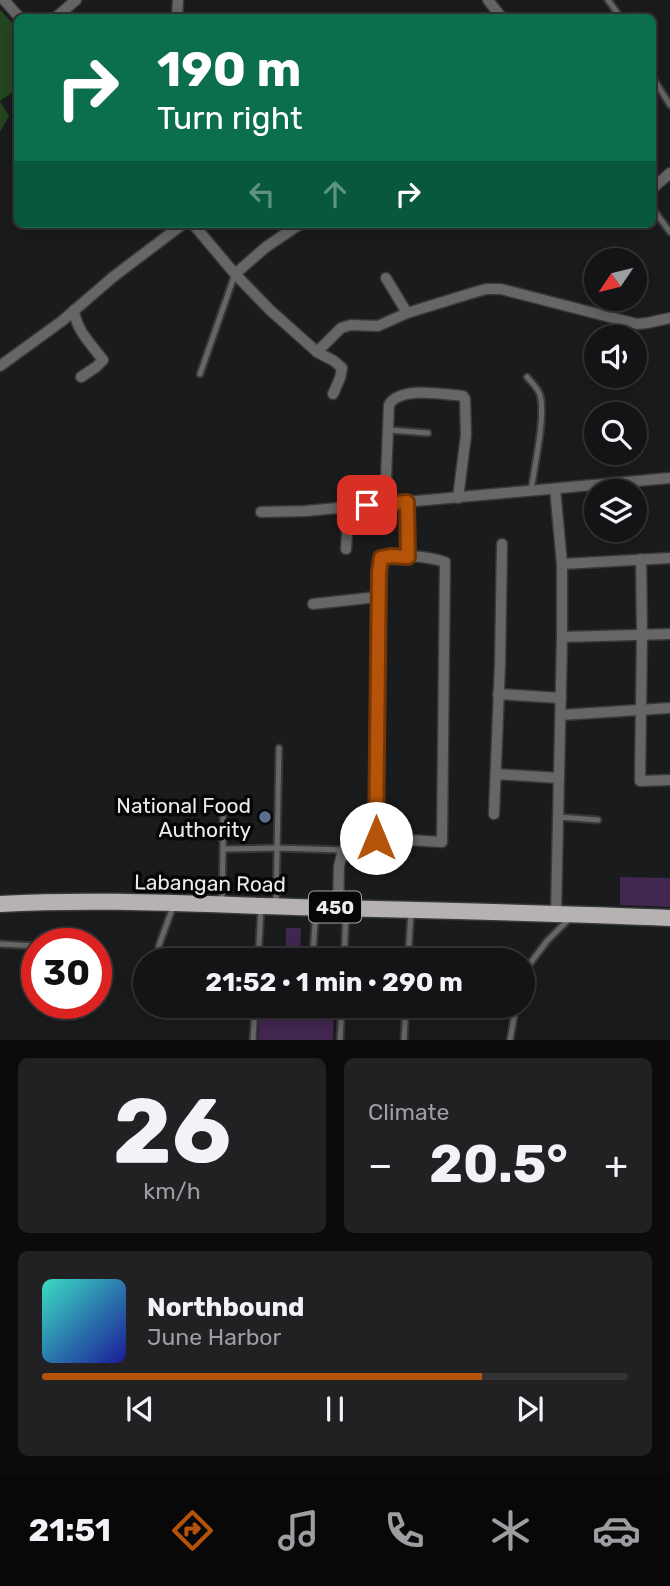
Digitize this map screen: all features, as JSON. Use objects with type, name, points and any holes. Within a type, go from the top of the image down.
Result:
[{"type":"main road","name":"Labangan Road","points":[[0,904],[65,901],[317,906],[670,919]]},
{"type":"street","points":[[4,0],[16,14]]},
{"type":"street","points":[[60,14],[76,0]]},
{"type":"street","points":[[488,0],[499,14]]},
{"type":"street","points":[[656,185],[670,173]]},
{"type":"street","points":[[0,366],[36,341],[178,228]]},
{"type":"street","points":[[196,228],[270,310],[317,352],[342,368],[333,394]]},
{"type":"street","points":[[235,274],[266,247],[294,228]]},
{"type":"street","points":[[386,278],[407,313]]},
{"type":"street","points":[[317,352],[341,328],[351,325],[378,326],[407,313],[479,291],[501,289],[638,324],[670,318]]},
{"type":"street","points":[[74,310],[78,328],[103,360],[81,377]]},
{"type":"street","points":[[385,503],[389,405],[392,399],[398,396],[429,392],[463,396],[466,400],[466,435],[458,498]]},
{"type":"street","points":[[261,512],[305,511],[670,478]]},
{"type":"street","points":[[555,489],[562,564],[556,913]]},
{"type":"street","points":[[407,502],[408,557]]},
{"type":"street","points":[[346,549],[349,506]]},
{"type":"street","points":[[494,814],[502,544]]},
{"type":"street","points":[[342,908],[339,866],[343,849],[357,842],[376,838],[442,842],[445,562],[434,558],[381,558],[377,597],[376,838]]},
{"type":"street","points":[[562,564],[670,558]]},
{"type":"street","points":[[641,559],[640,781],[670,780]]},
{"type":"street","points":[[313,604],[377,597]]},
{"type":"street","points":[[562,637],[670,634]]},
{"type":"street","points":[[498,694],[561,698]]},
{"type":"street","points":[[561,715],[670,708]]},
{"type":"street","points":[[496,774],[559,778]]},
{"type":"lane","points":[[656,83],[670,105]]},
{"type":"lane","points":[[656,213],[670,232]]},
{"type":"lane","points":[[200,374],[235,274]]},
{"type":"lane","points":[[527,377],[537,388],[541,398],[541,418],[531,491]]},
{"type":"lane","points":[[388,430],[428,433]]},
{"type":"lane","points":[[260,948],[277,848],[279,748]]},
{"type":"lane","points":[[222,904],[223,813]]},
{"type":"lane","points":[[559,817],[598,820]]},
{"type":"lane","points":[[223,849],[343,849]]},
{"type":"lane","points":[[159,948],[174,904]]},
{"type":"lane","points":[[313,948],[317,906]]},
{"type":"lane","points":[[342,908],[344,948]]},
{"type":"lane","points":[[409,948],[411,910]]},
{"type":"lane","points":[[535,957],[574,914]]},
{"type":"lane","points":[[0,944],[21,945]]},
{"type":"lane","points":[[253,1040],[254,1018]]},
{"type":"lane","points":[[340,1040],[341,1018]]},
{"type":"lane","points":[[404,1040],[405,1018]]},
{"type":"lane","points":[[510,1040],[514,1018]]},
{"type":"green space","points":[[0,10],[14,24],[14,91],[0,101]]},
{"type":"green space","points":[[0,101],[9,116],[0,132]]},
{"type":"building","points":[[620,877],[670,878],[670,907],[620,905]]},
{"type":"building","points":[[286,928],[301,928],[300,948],[286,948]]},
{"type":"building","points":[[259,1018],[334,1018],[333,1040],[258,1040]]},
{"type":"place","name":"National Food Authority","points":[[265,817]]},
{"type":"route","points":[[367,505],[407,502],[408,557],[381,558],[379,572],[376,838]]}]
